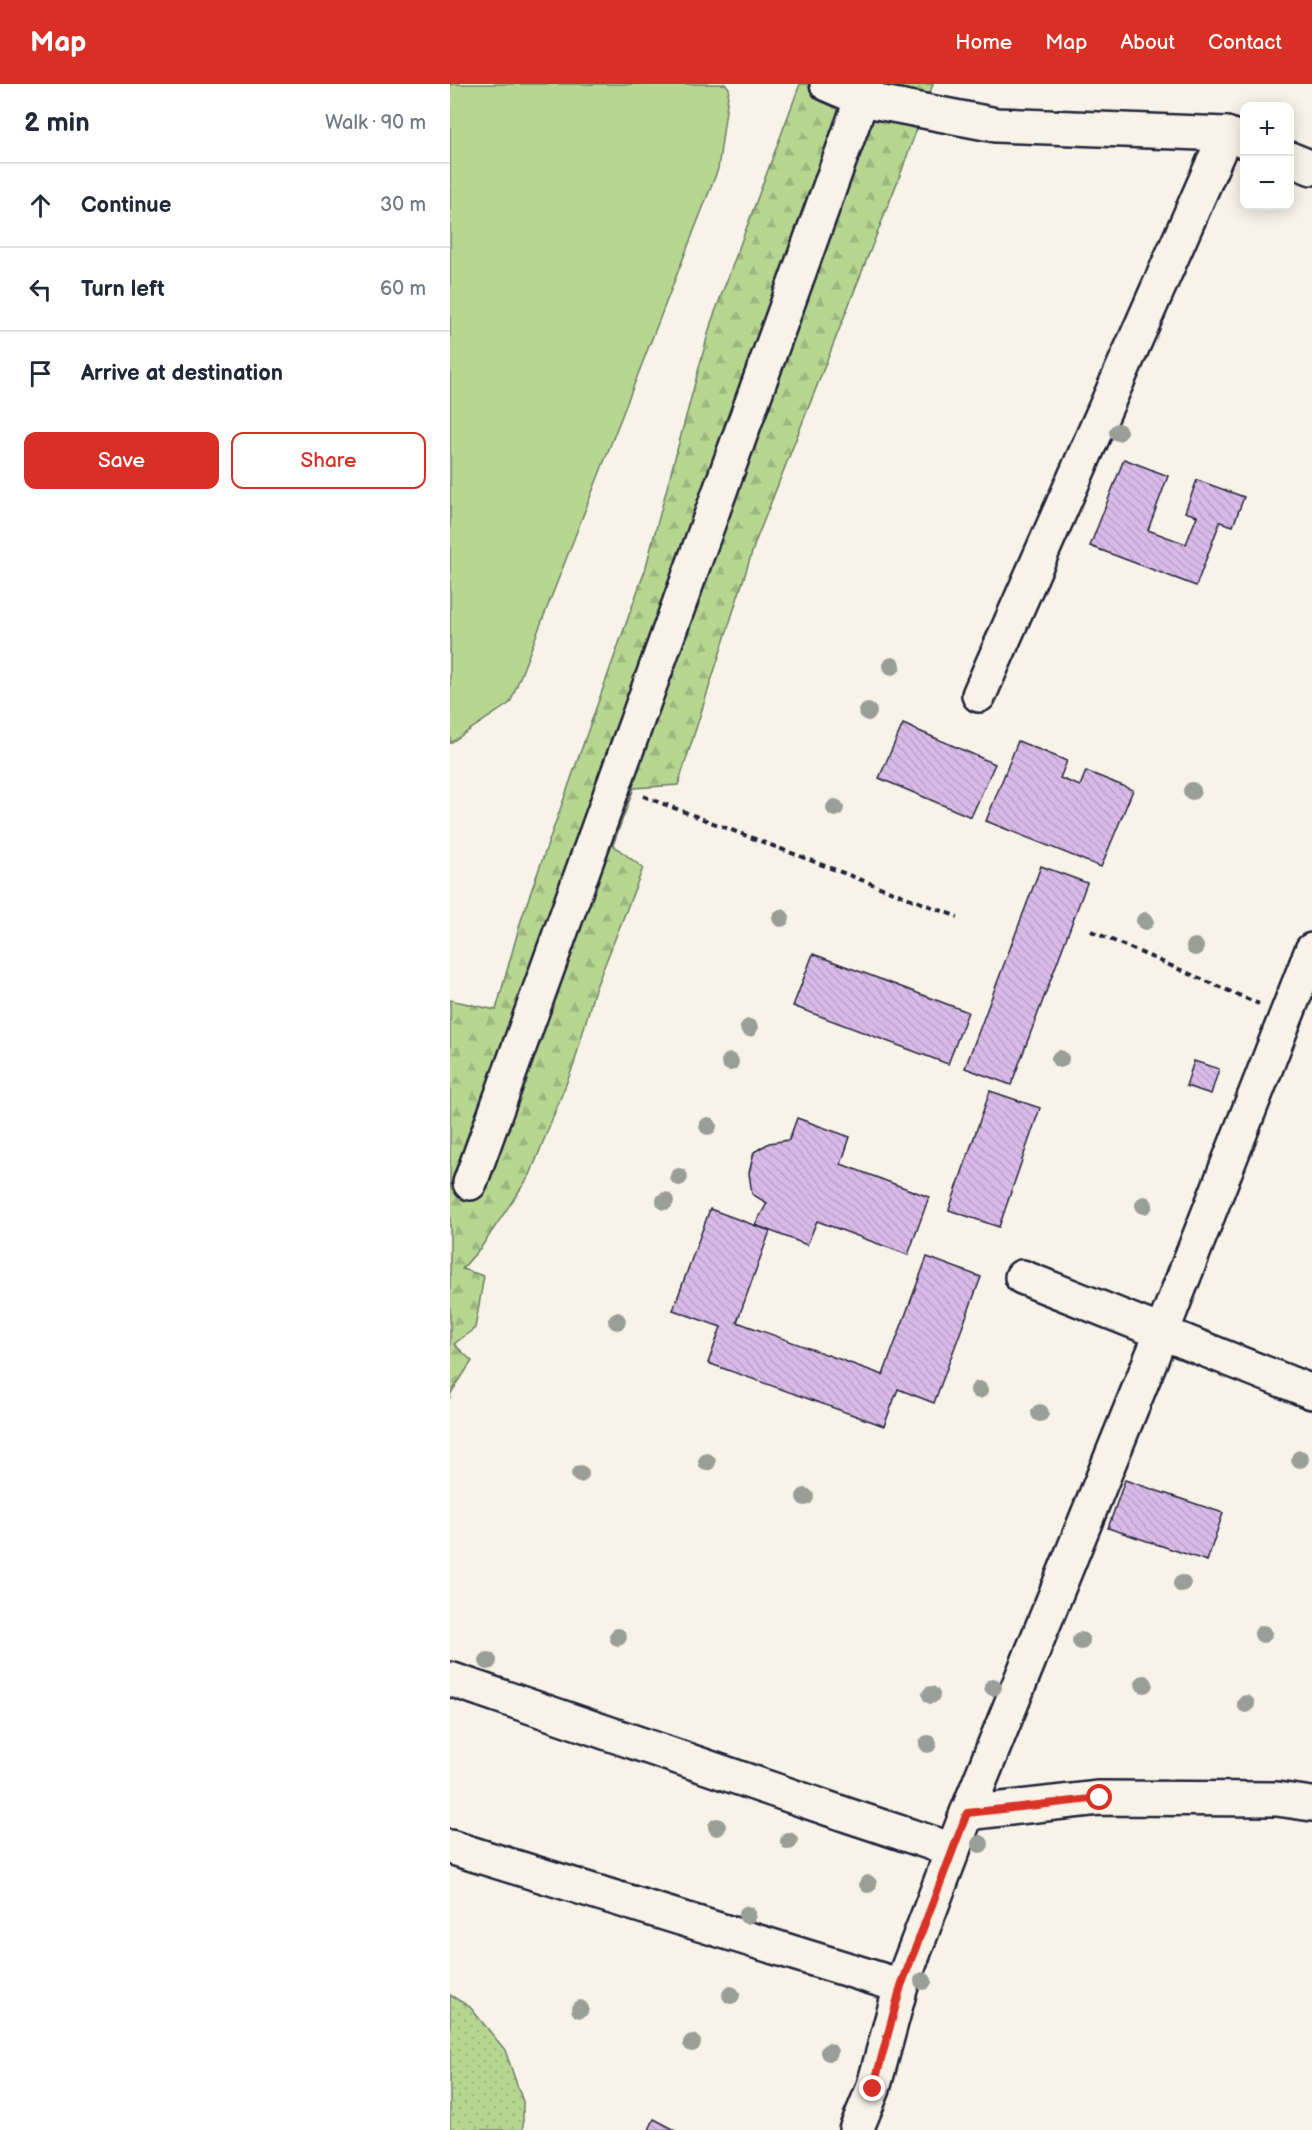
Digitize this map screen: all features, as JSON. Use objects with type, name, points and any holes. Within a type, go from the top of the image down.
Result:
[{"type":"street","points":[[827,84],[996,125],[1235,138],[979,695]]},
{"type":"street","points":[[470,1183],[865,92]]},
{"type":"street","points":[[1294,161],[1312,168]]},
{"type":"street","points":[[856,2130],[873,2089],[901,1986],[967,1813],[1162,1332],[1312,950]]},
{"type":"street","points":[[1022,1277],[1312,1392]]},
{"type":"street","points":[[450,1679],[953,1850]]},
{"type":"street","points":[[967,1813],[1100,1798],[1277,1799],[1312,1804]]},
{"type":"street","points":[[450,1847],[901,1986]]},
{"type":"path","points":[[614,785],[958,917]]},
{"type":"path","points":[[1091,931],[1286,1016]]},
{"type":"green space","points":[[450,84],[725,84],[729,88],[718,169],[510,703],[450,743]]},
{"type":"green space","points":[[800,84],[933,84],[902,170],[755,543],[678,785],[634,788],[613,845],[643,868],[594,992],[574,1064],[530,1175],[482,1246],[462,1269],[484,1276],[475,1328],[454,1344],[472,1361],[450,1398],[450,1000],[496,1010],[522,917],[645,570],[711,323]]},
{"type":"green space","points":[[450,1995],[470,2007],[505,2050],[523,2102],[523,2130],[450,2130]]},
{"type":"building","points":[[1124,459],[1168,476],[1148,530],[1186,544],[1197,516],[1185,512],[1197,480],[1244,497],[1233,526],[1220,522],[1196,586],[1090,546]]},
{"type":"building","points":[[903,724],[995,764],[971,817],[879,778]]},
{"type":"building","points":[[1018,741],[1067,761],[1060,778],[1080,786],[1086,771],[1133,790],[1101,867],[986,821]]},
{"type":"building","points":[[1041,866],[1087,883],[1011,1085],[965,1068]]},
{"type":"building","points":[[813,954],[968,1012],[948,1064],[793,1006]]},
{"type":"building","points":[[1194,1061],[1219,1069],[1211,1094],[1186,1086]]},
{"type":"building","points":[[990,1091],[1040,1108],[999,1227],[949,1210]]},
{"type":"building","points":[[797,1118],[850,1137],[841,1164],[929,1197],[908,1255],[817,1221],[807,1245],[755,1225],[767,1203],[752,1194],[749,1173],[754,1152],[769,1143],[789,1140]]},
{"type":"building","points":[[710,1209],[770,1231],[737,1322],[883,1375],[927,1257],[981,1277],[934,1403],[898,1389],[884,1426],[708,1363],[721,1327],[673,1310]]},
{"type":"building","points":[[1125,1480],[1223,1513],[1207,1561],[1108,1528]]},
{"type":"building","points":[[654,2119],[675,2130],[649,2130]]},
{"type":"route","points":[[873,2089],[901,1986],[967,1813],[1100,1798]]}]
